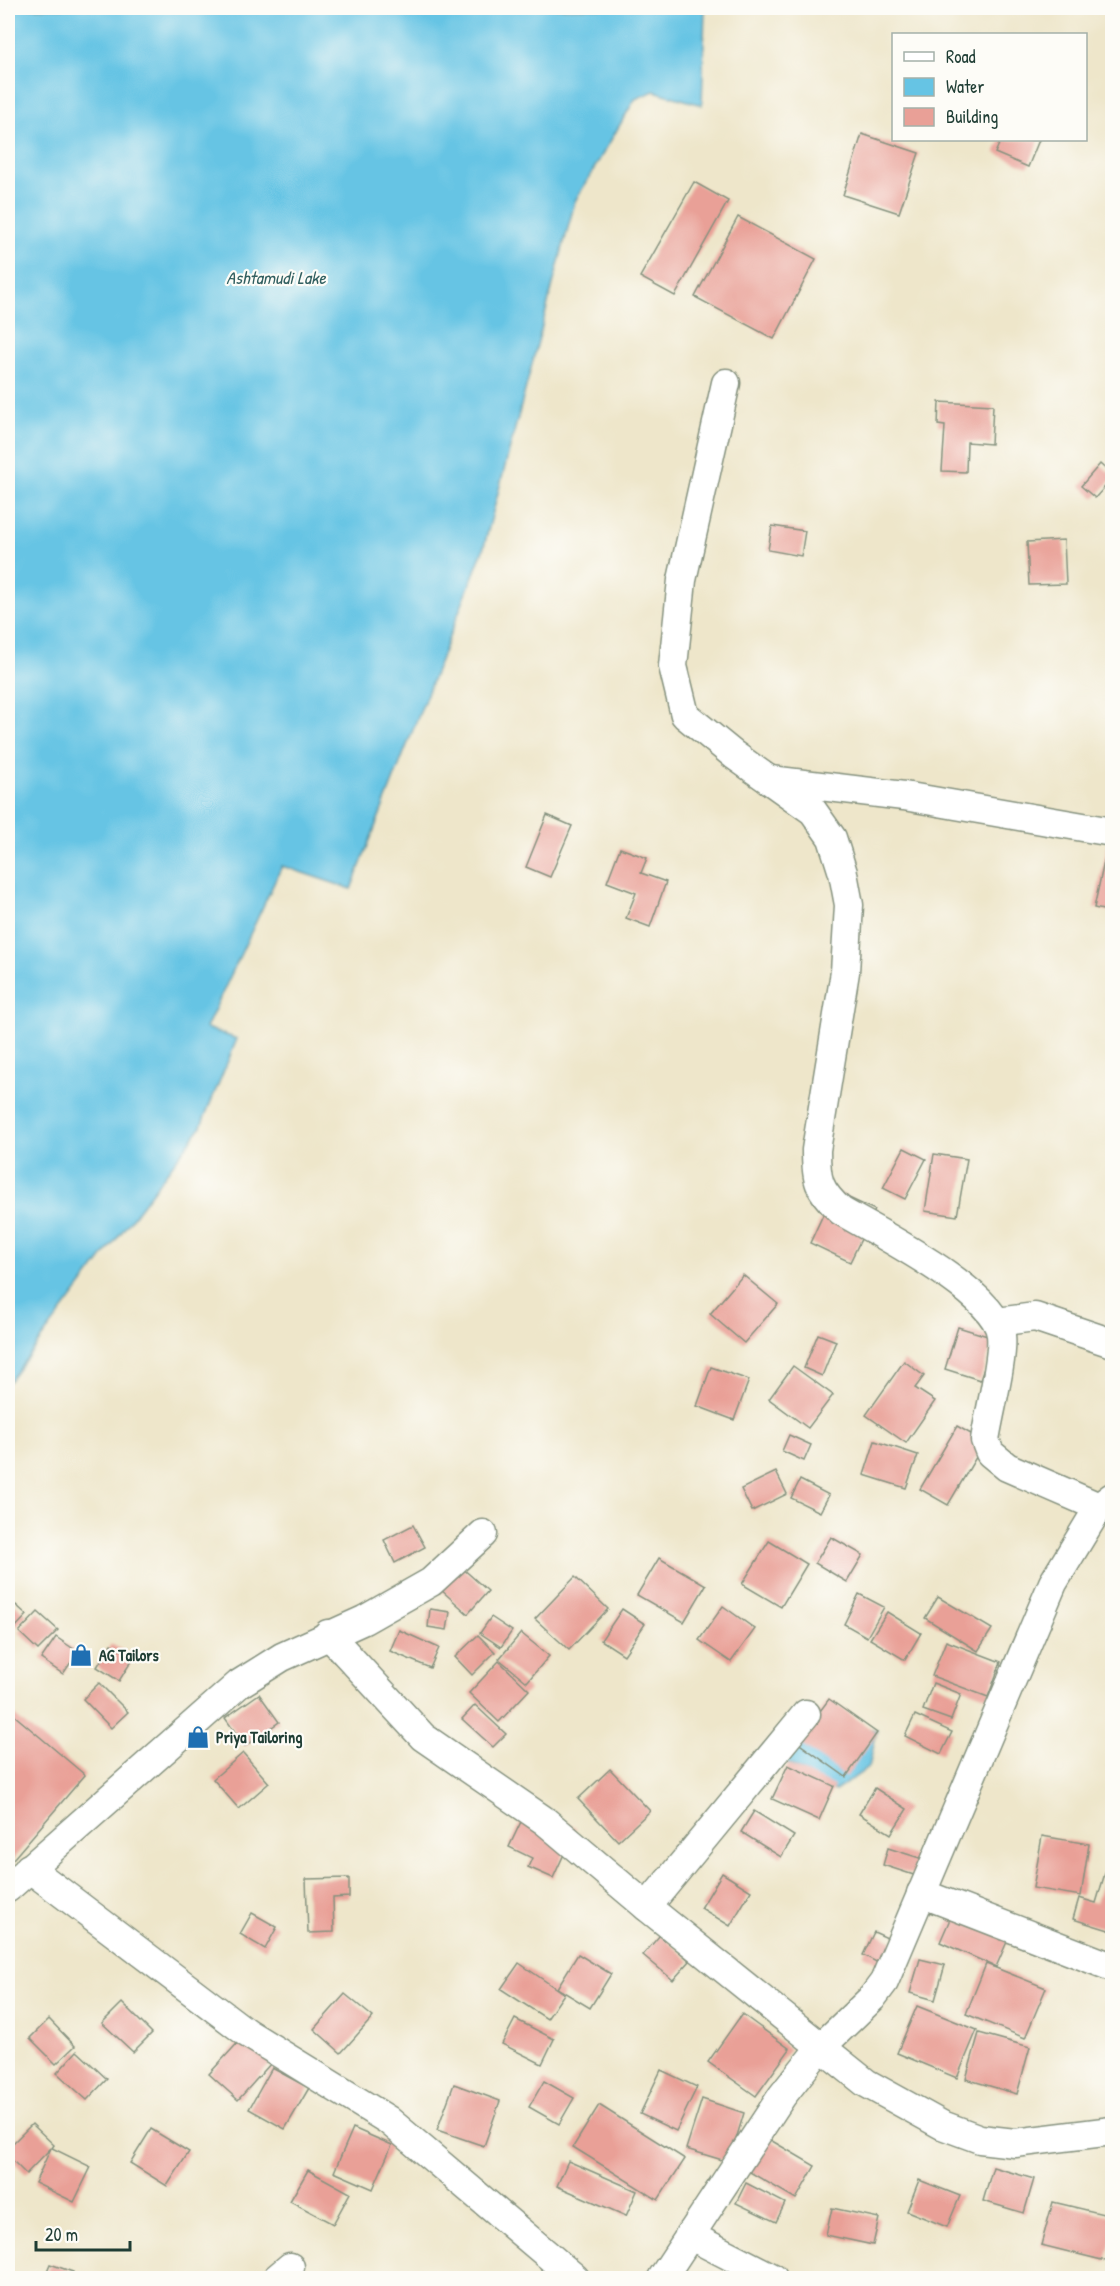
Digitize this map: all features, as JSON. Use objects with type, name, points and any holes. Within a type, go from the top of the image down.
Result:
[{"type":"street","points":[[662,2278],[782,2096],[820,2048],[872,1998],[884,1982],[1053,1583],[1106,1502],[1007,1467],[990,1453],[985,1440],[1002,1336],[997,1322],[973,1293],[841,1211],[824,1195],[816,1175],[816,1150],[845,972],[849,905],[843,873],[832,838],[813,811],[685,715],[673,666],[681,580],[726,383]]},
{"type":"street","points":[[768,779],[904,796],[1113,832]]},
{"type":"street","points":[[997,1322],[1035,1317],[1113,1343]]},
{"type":"street","points":[[8,1888],[239,1684],[282,1656],[364,1620],[431,1582],[483,1534]]},
{"type":"street","points":[[328,1634],[423,1737],[545,1821],[647,1907],[866,2083],[942,2125],[980,2139],[1015,2143],[1113,2131]]},
{"type":"street","points":[[647,1907],[806,1714]]},
{"type":"street","points":[[29,1868],[247,2032],[388,2120],[575,2278]]},
{"type":"street","points":[[921,1893],[1113,1967]]},
{"type":"street","points":[[689,2235],[773,2278]]},
{"type":"water","name":"Ashtamudi Lake","points":[[8,8],[705,8],[702,105],[654,91],[635,99],[575,201],[483,550],[351,889],[282,866],[206,1028],[237,1039],[200,1128],[8,1383]]},
{"type":"water","points":[[819,1720],[877,1730],[869,1767],[835,1791],[784,1761]]},
{"type":"building","points":[[862,134],[919,153],[899,213],[843,195]]},
{"type":"building","points":[[1001,141],[1039,141],[1028,167],[995,153]]},
{"type":"building","points":[[694,182],[728,201],[675,296],[640,277]]},
{"type":"building","points":[[738,217],[816,259],[774,339],[695,297]]},
{"type":"building","points":[[939,402],[993,405],[991,444],[967,442],[966,472],[942,471],[945,426],[938,425]]},
{"type":"building","points":[[1100,464],[1112,475],[1112,479],[1095,498],[1081,486]]},
{"type":"building","points":[[772,526],[805,531],[801,556],[768,550]]},
{"type":"building","points":[[1064,540],[1066,584],[1029,585],[1027,542]]},
{"type":"building","points":[[547,815],[572,826],[550,877],[526,867]]},
{"type":"building","points":[[1112,825],[1112,912],[1094,908]]},
{"type":"building","points":[[620,848],[647,858],[641,873],[666,882],[650,927],[626,918],[636,893],[607,882]]},
{"type":"building","points":[[904,1148],[926,1159],[905,1199],[883,1188]]},
{"type":"building","points":[[934,1154],[967,1159],[957,1216],[925,1211]]},
{"type":"building","points":[[834,1191],[875,1210],[850,1262],[810,1243]]},
{"type":"building","points":[[743,1275],[778,1304],[744,1343],[710,1314]]},
{"type":"building","points":[[958,1327],[994,1338],[980,1380],[945,1369]]},
{"type":"building","points":[[818,1334],[836,1341],[822,1376],[804,1368]]},
{"type":"building","points":[[904,1361],[924,1376],[915,1388],[935,1401],[906,1443],[866,1415]]},
{"type":"building","points":[[793,1366],[833,1395],[808,1428],[769,1399]]},
{"type":"building","points":[[711,1367],[749,1380],[734,1420],[697,1406]]},
{"type":"building","points":[[957,1426],[985,1442],[948,1505],[920,1489]]},
{"type":"building","points":[[789,1435],[811,1445],[804,1461],[782,1451]]},
{"type":"building","points":[[875,1441],[918,1455],[906,1488],[864,1475]]},
{"type":"building","points":[[776,1472],[787,1494],[752,1511],[741,1489]]},
{"type":"building","points":[[800,1480],[829,1495],[820,1512],[791,1498]]},
{"type":"building","points":[[413,1525],[425,1547],[395,1563],[384,1540]]},
{"type":"building","points":[[831,1537],[863,1555],[847,1582],[815,1563]]},
{"type":"building","points":[[769,1541],[807,1564],[781,1607],[742,1584]]},
{"type":"building","points":[[659,1558],[706,1585],[684,1622],[637,1595]]},
{"type":"building","points":[[460,1566],[488,1591],[468,1614],[440,1589]]},
{"type":"building","points":[[575,1577],[608,1609],[569,1650],[535,1619]]},
{"type":"building","points":[[859,1594],[884,1607],[867,1637],[844,1624]]},
{"type":"building","points":[[938,1597],[992,1629],[978,1651],[925,1618]]},
{"type":"building","points":[[16,1605],[27,1615],[12,1631],[8,1627],[8,1614]]},
{"type":"building","points":[[723,1606],[755,1629],[731,1662],[699,1640]]},
{"type":"building","points":[[430,1609],[450,1612],[447,1630],[428,1627]]},
{"type":"building","points":[[622,1609],[645,1624],[624,1655],[601,1640]]},
{"type":"building","points":[[38,1612],[58,1630],[38,1650],[19,1632]]},
{"type":"building","points":[[887,1612],[921,1633],[905,1660],[870,1639]]},
{"type":"building","points":[[491,1617],[512,1631],[501,1647],[480,1633]]},
{"type":"building","points":[[399,1630],[439,1648],[430,1668],[390,1651]]},
{"type":"building","points":[[521,1633],[549,1656],[527,1682],[499,1659]]},
{"type":"building","points":[[478,1635],[495,1652],[472,1675],[455,1657]]},
{"type":"building","points":[[56,1637],[78,1652],[63,1674],[41,1659]]},
{"type":"building","points":[[946,1641],[1001,1662],[988,1697],[932,1676]]},
{"type":"building","points":[[111,1644],[134,1657],[119,1681],[97,1667]]},
{"type":"building","points":[[499,1661],[529,1690],[499,1722],[469,1693]]},
{"type":"building","points":[[99,1683],[128,1712],[111,1728],[83,1699]]},
{"type":"building","points":[[933,1683],[961,1694],[951,1720],[923,1710]]},
{"type":"building","points":[[259,1694],[279,1722],[245,1746],[225,1718]]},
{"type":"building","points":[[829,1699],[877,1733],[846,1777],[797,1742]]},
{"type":"building","points":[[475,1705],[506,1734],[493,1747],[462,1719]]},
{"type":"building","points":[[8,1710],[85,1775],[8,1865]]},
{"type":"building","points":[[915,1715],[952,1732],[941,1754],[905,1736]]},
{"type":"building","points":[[243,1753],[269,1783],[239,1809],[213,1779]]},
{"type":"building","points":[[788,1765],[834,1786],[819,1820],[772,1799]]},
{"type":"building","points":[[610,1769],[650,1811],[618,1841],[578,1799]]},
{"type":"building","points":[[875,1788],[907,1809],[891,1834],[859,1814]]},
{"type":"building","points":[[529,1805],[576,1828],[553,1878],[528,1867],[532,1858],[509,1847]]},
{"type":"building","points":[[754,1811],[794,1836],[781,1857],[741,1832]]},
{"type":"building","points":[[1042,1836],[1089,1844],[1081,1896],[1033,1888]]},
{"type":"building","points":[[888,1848],[926,1860],[920,1877],[883,1865]]},
{"type":"building","points":[[1112,1850],[1112,1931],[1073,1919],[1079,1898],[1096,1903]]},
{"type":"building","points":[[722,1873],[751,1891],[730,1926],[701,1908]]},
{"type":"building","points":[[349,1878],[349,1897],[333,1898],[334,1932],[308,1933],[306,1879]]},
{"type":"building","points":[[960,1896],[1016,1921],[996,1967],[940,1942]]},
{"type":"building","points":[[252,1913],[277,1927],[265,1949],[240,1934]]},
{"type":"building","points":[[874,1932],[894,1941],[882,1965],[863,1955]]},
{"type":"building","points":[[660,1935],[690,1961],[673,1980],[643,1955]]},
{"type":"building","points":[[578,1954],[611,1974],[590,2008],[557,1988]]},
{"type":"building","points":[[920,1959],[945,1965],[935,2000],[910,1993]]},
{"type":"building","points":[[519,1963],[564,1994],[547,2019],[501,1989]]},
{"type":"building","points":[[986,1964],[1046,1988],[1025,2038],[966,2014]]},
{"type":"building","points":[[345,1994],[373,2017],[341,2053],[314,2029]]},
{"type":"building","points":[[122,2003],[152,2033],[133,2052],[102,2023]]},
{"type":"building","points":[[917,2006],[977,2030],[957,2078],[897,2053]]},
{"type":"building","points":[[742,2014],[790,2049],[756,2096],[708,2062]]},
{"type":"building","points":[[49,2019],[75,2046],[56,2064],[30,2038]]},
{"type":"building","points":[[515,2019],[554,2039],[542,2064],[502,2044]]},
{"type":"building","points":[[979,2033],[1030,2047],[1017,2094],[966,2079]]},
{"type":"building","points":[[244,2036],[272,2062],[238,2100],[209,2074]]},
{"type":"building","points":[[77,2051],[107,2079],[87,2100],[57,2073]]},
{"type":"building","points":[[272,2068],[309,2088],[285,2129],[249,2109]]},
{"type":"building","points":[[661,2070],[697,2087],[676,2131],[640,2114]]},
{"type":"building","points":[[544,2081],[574,2098],[559,2124],[529,2107]]},
{"type":"building","points":[[454,2084],[500,2101],[484,2146],[437,2130]]},
{"type":"building","points":[[702,2099],[744,2113],[729,2162],[686,2149]]},
{"type":"building","points":[[599,2105],[685,2159],[658,2200],[573,2147]]},
{"type":"building","points":[[32,2124],[54,2145],[52,2148],[91,2167],[74,2202],[35,2183],[51,2148],[26,2174],[8,2156],[8,2148]]},
{"type":"building","points":[[353,2128],[392,2145],[373,2189],[334,2172]]},
{"type":"building","points":[[151,2129],[189,2152],[167,2186],[130,2163]]},
{"type":"building","points":[[767,2138],[815,2166],[796,2199],[748,2171]]},
{"type":"building","points":[[568,2161],[637,2191],[626,2216],[557,2186]]},
{"type":"building","points":[[993,2167],[1034,2179],[1024,2213],[983,2201]]},
{"type":"building","points":[[308,2170],[350,2193],[333,2224],[290,2201]]},
{"type":"building","points":[[919,2180],[960,2196],[947,2227],[907,2211]]},
{"type":"building","points":[[746,2183],[785,2203],[776,2222],[736,2203]]},
{"type":"building","points":[[1053,2202],[1112,2216],[1112,2238],[1106,2261],[1041,2245]]},
{"type":"building","points":[[832,2208],[879,2218],[873,2245],[826,2235]]},
{"type":"building","points":[[50,2264],[73,2272],[71,2278],[44,2278]]},
{"type":"place","name":"AG Tailors","points":[[81,1655]]},
{"type":"place","name":"Priya Tailoring","points":[[198,1737]]}]
